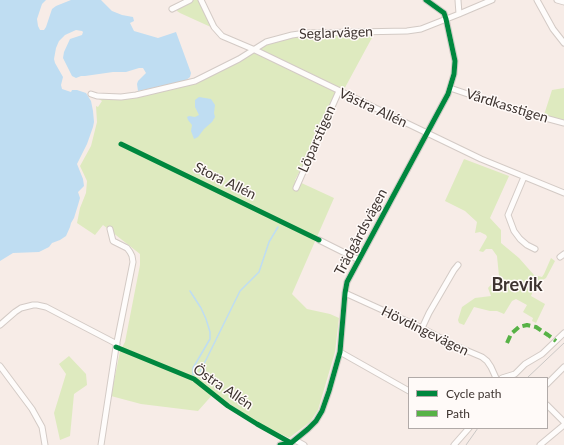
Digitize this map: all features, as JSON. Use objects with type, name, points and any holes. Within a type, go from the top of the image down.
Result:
[{"type":"street","points":[[172,9],[190,0]]},
{"type":"street","name":"Västra Allén","points":[[201,0],[214,27],[222,36],[255,50],[481,159],[564,193]]},
{"type":"street","points":[[426,0],[444,13],[446,19]]},
{"type":"street","points":[[458,0],[459,14]]},
{"type":"street","name":"Seglarvägen","points":[[91,94],[97,96],[121,97],[183,85],[202,78],[255,50],[266,42],[306,33],[407,31],[421,29],[492,0]]},
{"type":"street","points":[[537,0],[553,28],[564,43]]},
{"type":"street","points":[[557,0],[564,2]]},
{"type":"street","name":"Trädgårdsvägen","points":[[280,445],[291,443],[295,440],[316,422],[322,411],[340,352],[347,282],[448,94],[454,74],[455,61],[446,19]]},
{"type":"street","name":"Vårdkasstigen","points":[[450,88],[512,109],[564,123]]},
{"type":"street","name":"Löparstigen","points":[[296,188],[339,91]]},
{"type":"street","points":[[524,177],[508,215],[514,231],[524,242],[535,249]]},
{"type":"street","points":[[101,445],[117,344],[133,262],[132,256],[127,248],[113,241],[110,229]]},
{"type":"street","points":[[319,240],[359,260]]},
{"type":"street","points":[[422,328],[429,313],[458,265]]},
{"type":"street","name":"Hövdingevägen","points":[[345,293],[482,357],[487,361],[496,377]]},
{"type":"street","points":[[0,325],[14,312],[21,308],[37,305],[46,307],[117,344]]},
{"type":"street","points":[[516,376],[525,364],[542,354],[564,333]]},
{"type":"street","points":[[340,352],[408,390]]},
{"type":"street","points":[[0,366],[32,409],[42,427],[45,445]]},
{"type":"street","points":[[548,383],[564,367]]},
{"type":"street","points":[[540,445],[564,424],[548,406]]},
{"type":"street","points":[[454,445],[468,429]]},
{"type":"street","points":[[295,440],[304,445]]},
{"type":"green space","points":[[193,0],[199,1],[213,28],[177,11],[178,7]]},
{"type":"green space","points":[[374,34],[295,180],[334,198],[292,294],[307,309],[330,314],[339,318],[335,352],[318,410],[310,422],[289,438],[256,422],[214,393],[198,411],[141,404],[111,396],[120,351],[125,342],[140,265],[140,254],[103,225],[95,235],[77,223],[80,208],[86,193],[87,181],[80,166],[91,146],[97,122],[96,106],[98,107],[102,101],[99,99],[131,99],[191,85],[240,61],[266,44],[289,38],[308,35]]},
{"type":"green space","points":[[564,88],[564,121],[544,115],[552,90]]},
{"type":"green space","points":[[464,159],[509,176],[490,218],[501,230],[501,243],[519,258],[534,275],[542,277],[551,258],[555,261],[546,278],[536,284],[531,296],[545,304],[536,323],[532,321],[533,318],[523,312],[527,305],[516,299],[512,301],[504,314],[497,311],[474,307],[464,325],[459,323],[458,320],[462,307],[475,298],[491,296],[488,288],[499,276],[497,256],[492,249],[486,249],[483,252],[479,251],[487,237],[480,232],[475,233],[477,222],[465,211],[445,201]]},
{"type":"green space","points":[[69,356],[86,374],[87,385],[74,394],[70,436],[60,440],[54,413],[66,374],[59,364]]},
{"type":"water","points":[[0,0],[46,0],[42,4],[37,19],[40,30],[44,30],[52,9],[56,6],[71,0],[101,0],[112,11],[133,17],[134,21],[130,23],[134,31],[158,38],[176,32],[191,73],[190,77],[185,81],[138,91],[138,81],[146,73],[143,68],[126,72],[113,72],[76,78],[72,76],[63,58],[70,39],[82,35],[83,32],[76,30],[65,35],[59,41],[54,59],[63,77],[61,85],[62,89],[71,92],[72,90],[77,90],[86,93],[91,101],[93,111],[93,127],[87,144],[77,164],[84,186],[78,192],[80,198],[74,218],[66,236],[39,252],[13,253],[0,261]]},
{"type":"water","points":[[199,97],[211,99],[215,105],[215,117],[198,137],[194,139],[191,131],[192,125],[187,117],[195,117],[199,115],[195,107],[195,100]]},
{"type":"waterway","points":[[200,372],[240,291],[259,272],[269,242],[278,227]]},
{"type":"waterway","points":[[190,291],[201,308],[210,332],[210,339],[193,368],[193,375]]},
{"type":"tram line","points":[[528,377],[564,343]]},
{"type":"tram line","points":[[466,445],[477,429]]},
{"type":"marked path","points":[[507,343],[511,334],[519,327],[527,325],[536,327],[556,341]]},
{"type":"cycle path","points":[[280,445],[291,443],[316,421],[322,411],[340,352],[347,282],[448,94],[454,74],[455,61],[446,19],[444,13],[426,0]]},
{"type":"cycle path","name":"Stora Allén","points":[[121,144],[319,240]]},
{"type":"cycle path","name":"Östra Allén","points":[[116,347],[194,379],[228,406],[291,443]]},
{"type":"district","name":"Brevik","points":[[517,285]]}]
